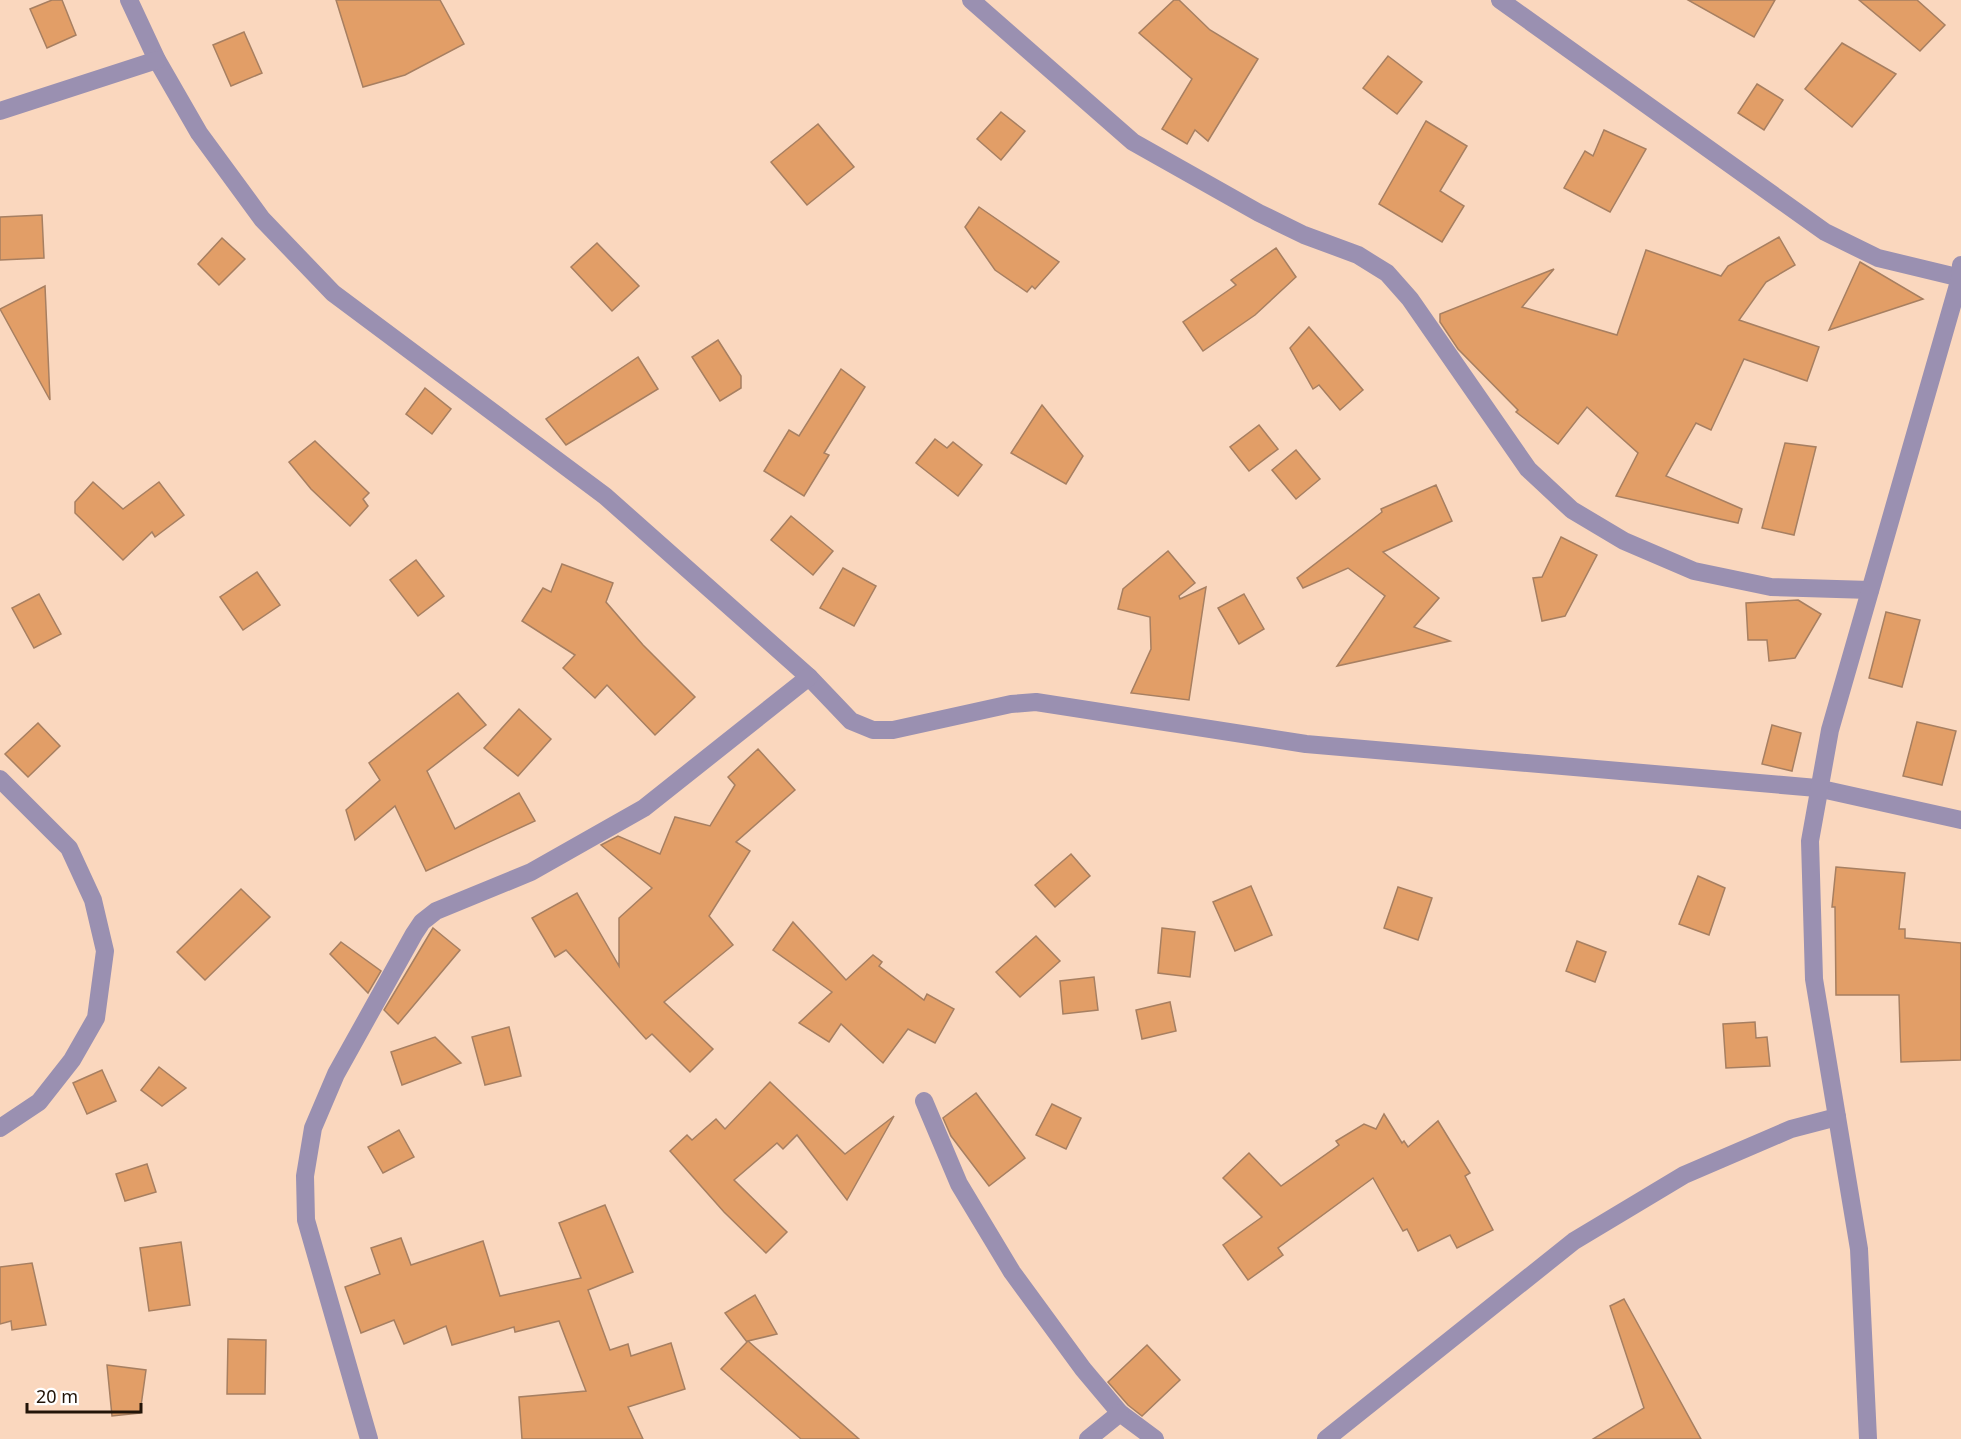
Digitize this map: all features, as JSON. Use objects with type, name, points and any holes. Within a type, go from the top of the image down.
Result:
[{"type":"street","points":[[129,0],[158,60],[199,133],[262,219],[333,293],[604,496],[809,677],[851,721],[873,730],[894,730],[1011,704],[1036,702],[1306,744],[1818,788],[1961,820]]},
{"type":"street","points":[[971,0],[1133,141],[1258,213],[1304,235],[1358,255],[1387,273],[1410,299],[1528,469],[1572,510],[1624,541],[1694,571],[1771,587],[1870,590]]},
{"type":"street","points":[[1500,0],[1825,232],[1878,258],[1961,273],[1830,730],[1810,841],[1814,979],[1859,1250],[1868,1439]]},
{"type":"street","points":[[0,111],[158,60]]},
{"type":"street","points":[[369,1439],[306,1220],[305,1176],[313,1128],[336,1074],[414,934],[436,911],[531,872],[644,808],[809,677]]},
{"type":"street","points":[[0,779],[69,848],[93,900],[105,951],[96,1018],[76,1052],[39,1102],[0,1128]]},
{"type":"street","points":[[924,1101],[960,1184],[1012,1272],[1083,1369],[1120,1413],[1155,1439]]},
{"type":"street","points":[[1326,1439],[1574,1240],[1684,1175],[1791,1129],[1837,1117]]},
{"type":"street","points":[[1088,1439],[1120,1413]]},
{"type":"building","points":[[52,0],[62,0],[76,35],[47,48],[30,9]]},
{"type":"building","points":[[336,0],[440,0],[464,44],[405,75],[363,87]]},
{"type":"building","points":[[1174,0],[1179,0],[1210,30],[1258,59],[1208,141],[1195,130],[1187,144],[1162,129],[1192,79],[1139,33]]},
{"type":"building","points":[[1688,0],[1775,0],[1754,37]]},
{"type":"building","points":[[1859,0],[1917,0],[1945,25],[1920,51]]},
{"type":"building","points":[[244,32],[262,73],[231,86],[213,45]]},
{"type":"building","points":[[1842,43],[1896,74],[1852,127],[1805,89]]},
{"type":"building","points":[[1388,56],[1422,82],[1397,114],[1363,88]]},
{"type":"building","points":[[1757,84],[1783,100],[1764,130],[1738,113]]},
{"type":"building","points":[[1001,112],[1025,131],[1001,160],[977,139]]},
{"type":"building","points":[[1426,121],[1467,146],[1440,191],[1464,206],[1442,242],[1379,204]]},
{"type":"building","points":[[818,124],[854,167],[807,205],[771,162]]},
{"type":"building","points":[[1604,130],[1646,149],[1610,212],[1564,188],[1585,151],[1593,156]]},
{"type":"building","points":[[979,207],[1059,262],[1035,289],[1032,286],[1027,292],[995,270],[965,227]]},
{"type":"building","points":[[42,215],[44,258],[0,260],[0,217]]},
{"type":"building","points":[[1779,237],[1795,265],[1766,282],[1739,320],[1819,347],[1807,381],[1744,359],[1711,430],[1696,423],[1666,476],[1742,509],[1738,523],[1616,496],[1638,453],[1587,407],[1558,444],[1516,412],[1518,410],[1458,349],[1440,322],[1440,314],[1554,269],[1522,307],[1617,335],[1646,250],[1721,276],[1728,266]]},
{"type":"building","points":[[222,238],[245,259],[219,285],[198,264]]},
{"type":"building","points":[[597,243],[639,286],[612,311],[571,267]]},
{"type":"building","points":[[1276,248],[1296,277],[1255,315],[1203,351],[1183,322],[1236,285],[1231,280]]},
{"type":"building","points":[[1860,262],[1923,299],[1829,330]]},
{"type":"building","points":[[45,286],[50,400],[0,309]]},
{"type":"building","points":[[1309,327],[1363,390],[1340,410],[1319,385],[1313,389],[1290,348]]},
{"type":"building","points":[[718,340],[741,376],[741,388],[720,401],[692,357]]},
{"type":"building","points":[[638,357],[658,389],[566,445],[546,419]]},
{"type":"building","points":[[841,369],[865,387],[824,453],[829,455],[804,496],[764,471],[789,430],[799,436]]},
{"type":"building","points":[[425,388],[451,409],[432,434],[406,414]]},
{"type":"building","points":[[1042,405],[1083,456],[1066,484],[1011,453]]},
{"type":"building","points":[[1259,425],[1278,449],[1249,471],[1230,447]]},
{"type":"building","points":[[935,439],[947,448],[953,442],[982,465],[958,496],[916,463]]},
{"type":"building","points":[[315,441],[369,493],[363,499],[368,506],[350,526],[311,489],[289,462]]},
{"type":"building","points":[[1785,443],[1816,447],[1794,535],[1762,528]]},
{"type":"building","points":[[1296,450],[1320,479],[1296,499],[1272,470]]},
{"type":"building","points":[[93,482],[123,509],[159,482],[184,515],[155,537],[152,532],[123,560],[75,513],[75,502]]},
{"type":"building","points":[[1436,485],[1452,521],[1383,552],[1439,598],[1414,627],[1450,641],[1337,666],[1385,596],[1348,568],[1303,588],[1297,578],[1382,512],[1381,509]]},
{"type":"building","points":[[791,516],[833,551],[813,575],[771,540]]},
{"type":"building","points":[[1561,537],[1597,555],[1565,616],[1542,621],[1533,578],[1542,577]]},
{"type":"building","points":[[1168,551],[1195,583],[1179,596],[1180,599],[1206,587],[1189,700],[1131,693],[1151,649],[1150,617],[1118,609],[1123,589]]},
{"type":"building","points":[[416,560],[444,596],[418,616],[390,580]]},
{"type":"building","points":[[562,564],[613,583],[606,602],[643,645],[695,697],[655,735],[607,685],[595,698],[563,668],[575,655],[522,621],[543,588],[551,592]]},
{"type":"building","points":[[843,568],[876,586],[854,626],[820,608]]},
{"type":"building","points":[[257,572],[280,605],[243,630],[220,597]]},
{"type":"building","points":[[39,594],[61,634],[34,648],[12,608]]},
{"type":"building","points":[[1244,594],[1264,629],[1239,644],[1218,608]]},
{"type":"building","points":[[1798,600],[1821,614],[1795,658],[1769,661],[1767,640],[1748,640],[1746,603]]},
{"type":"building","points":[[1886,612],[1920,620],[1902,687],[1869,678]]},
{"type":"building","points":[[458,693],[486,725],[427,771],[455,829],[519,793],[535,821],[426,871],[395,806],[355,840],[346,810],[380,780],[369,763]]},
{"type":"building","points":[[519,709],[551,739],[518,776],[484,748]]},
{"type":"building","points":[[1917,722],[1956,731],[1942,785],[1903,776]]},
{"type":"building","points":[[38,723],[60,746],[28,777],[5,754]]},
{"type":"building","points":[[1772,725],[1801,733],[1792,771],[1762,764]]},
{"type":"building","points":[[758,749],[795,790],[736,842],[750,851],[709,916],[733,945],[664,1002],[713,1049],[690,1072],[652,1034],[646,1039],[566,950],[555,957],[532,918],[577,893],[619,966],[619,918],[652,888],[601,845],[618,836],[660,854],[675,817],[710,826],[735,785],[728,777]]},
{"type":"building","points":[[1071,854],[1090,876],[1055,907],[1035,885]]},
{"type":"building","points":[[1836,867],[1905,873],[1899,929],[1905,929],[1905,938],[1961,943],[1961,1060],[1901,1062],[1899,995],[1836,995],[1835,907],[1832,907]]},
{"type":"building","points":[[1698,876],[1725,888],[1709,935],[1679,924]]},
{"type":"building","points":[[1251,886],[1272,935],[1235,951],[1213,902]]},
{"type":"building","points":[[1398,887],[1432,898],[1418,940],[1384,928]]},
{"type":"building","points":[[241,889],[270,917],[205,980],[177,952]]},
{"type":"building","points":[[793,922],[846,980],[873,955],[882,962],[879,966],[924,1000],[927,994],[954,1009],[935,1043],[908,1029],[883,1063],[841,1024],[829,1042],[799,1023],[832,992],[773,950]]},
{"type":"building","points":[[433,928],[460,950],[398,1024],[384,1010]]},
{"type":"building","points":[[1162,928],[1195,932],[1190,977],[1158,973]]},
{"type":"building","points":[[1036,936],[1060,961],[1020,997],[996,972]]},
{"type":"building","points":[[1577,941],[1606,952],[1595,982],[1566,971]]},
{"type":"building","points":[[341,942],[381,971],[368,993],[330,954]]},
{"type":"building","points":[[1094,977],[1098,1010],[1063,1014],[1060,981]]},
{"type":"building","points":[[1170,1002],[1176,1031],[1142,1039],[1136,1010]]},
{"type":"building","points":[[1755,1022],[1756,1038],[1767,1037],[1770,1066],[1726,1068],[1723,1024]]},
{"type":"building","points":[[509,1027],[521,1076],[485,1085],[472,1037]]},
{"type":"building","points":[[435,1037],[461,1063],[402,1085],[391,1052]]},
{"type":"building","points":[[159,1067],[186,1088],[162,1106],[141,1090]]},
{"type":"building","points":[[102,1070],[116,1101],[87,1114],[73,1083]]},
{"type":"building","points":[[770,1082],[845,1154],[894,1116],[847,1200],[797,1135],[783,1149],[777,1143],[734,1180],[787,1232],[766,1253],[724,1212],[670,1151],[687,1135],[692,1140],[716,1119],[725,1129]]},
{"type":"building","points":[[976,1093],[1025,1158],[989,1186],[951,1136],[943,1118]]},
{"type":"building","points":[[1052,1104],[1081,1118],[1066,1149],[1036,1135]]},
{"type":"building","points":[[1384,1114],[1402,1143],[1404,1141],[1408,1147],[1438,1121],[1470,1173],[1465,1176],[1493,1230],[1457,1248],[1450,1235],[1418,1251],[1407,1229],[1403,1231],[1373,1178],[1278,1248],[1283,1255],[1248,1280],[1223,1245],[1262,1217],[1223,1178],[1249,1153],[1281,1186],[1339,1145],[1336,1141],[1364,1124],[1376,1129]]},
{"type":"building","points":[[399,1130],[414,1157],[383,1173],[368,1147]]},
{"type":"building","points":[[147,1164],[156,1192],[125,1201],[116,1174]]},
{"type":"building","points":[[605,1205],[633,1272],[588,1290],[610,1350],[628,1344],[631,1356],[671,1343],[685,1389],[628,1407],[643,1439],[522,1439],[519,1397],[586,1391],[559,1321],[515,1332],[514,1327],[452,1345],[446,1326],[404,1344],[394,1320],[361,1333],[345,1287],[380,1274],[371,1248],[401,1238],[411,1265],[483,1241],[500,1296],[581,1278],[559,1223]]},
{"type":"building","points":[[181,1242],[190,1305],[149,1311],[140,1248]]},
{"type":"building","points":[[32,1263],[46,1325],[12,1330],[11,1321],[0,1324],[0,1267]]},
{"type":"building","points":[[755,1295],[777,1334],[748,1341],[859,1439],[801,1439],[721,1369],[747,1342],[725,1313]]},
{"type":"building","points":[[1624,1299],[1701,1439],[1593,1439],[1644,1408],[1610,1306]]},
{"type":"building","points":[[228,1339],[266,1340],[265,1394],[227,1394]]},
{"type":"building","points":[[1147,1345],[1180,1380],[1142,1416],[1128,1405],[1108,1382]]},
{"type":"building","points":[[107,1365],[146,1370],[140,1413],[112,1416]]}]
